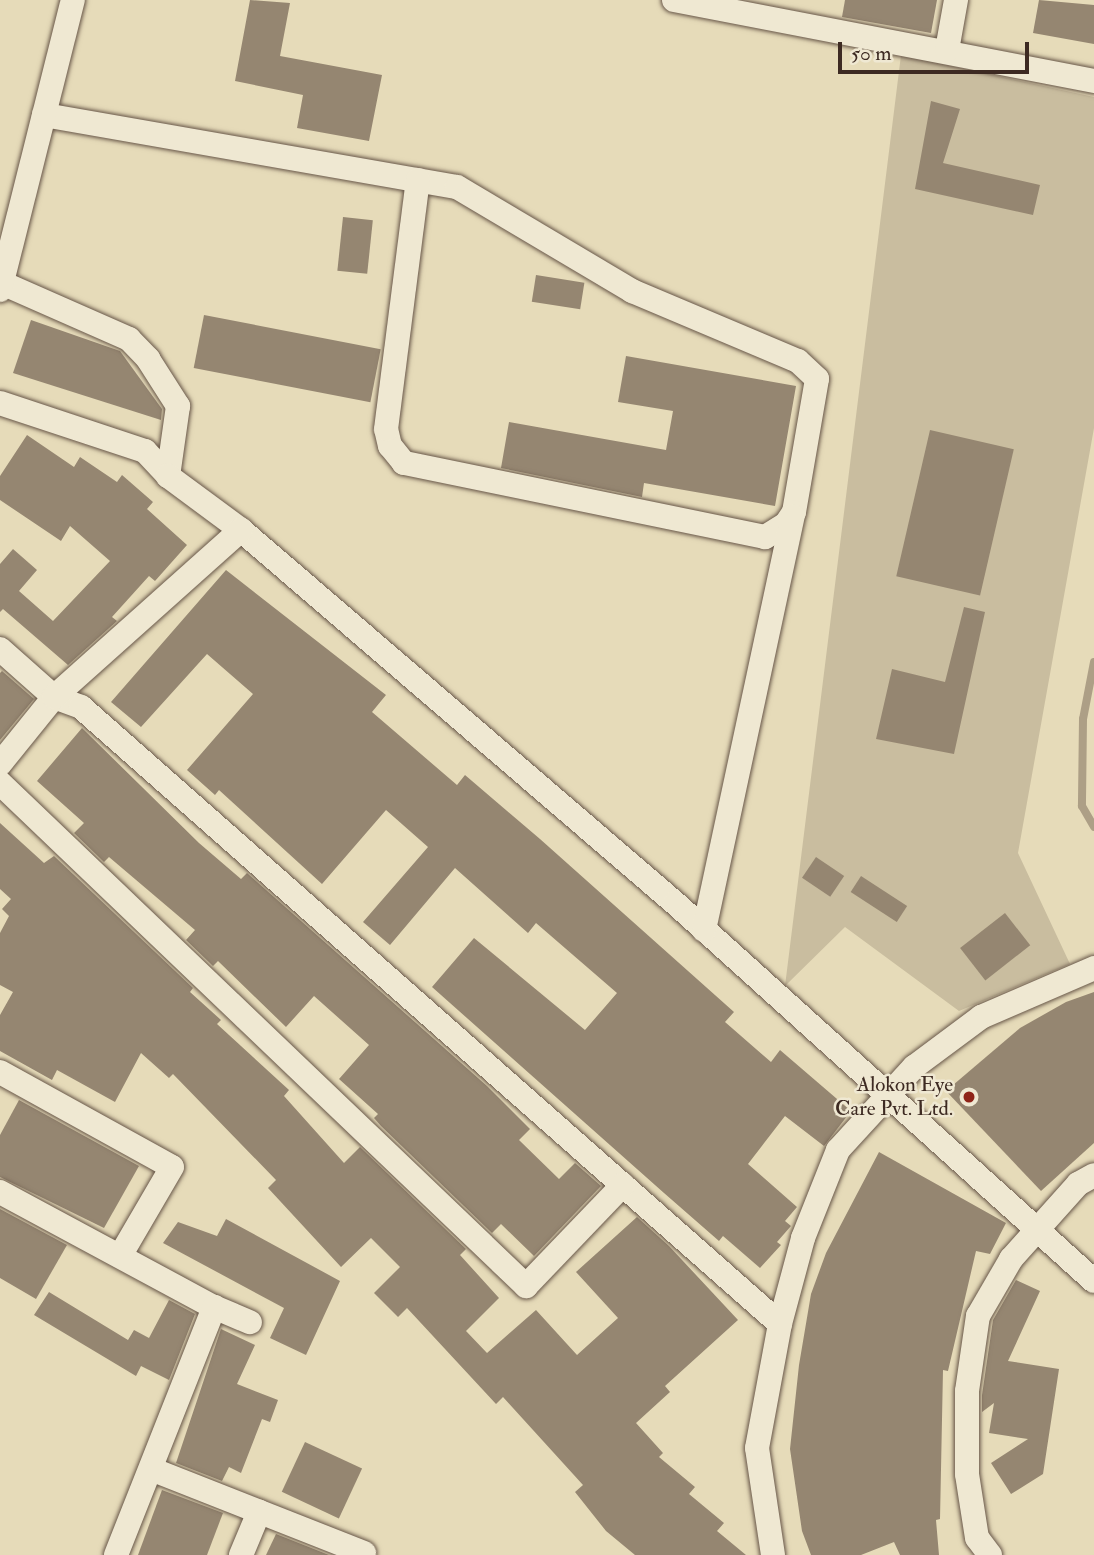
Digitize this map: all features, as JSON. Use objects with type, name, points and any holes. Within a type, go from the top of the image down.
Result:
[{"type":"street","points":[[73,0],[1,286],[128,339],[148,359],[178,407],[168,476]]},
{"type":"street","points":[[674,0],[947,50],[1094,81]]},
{"type":"street","points":[[947,50],[956,0]]},
{"type":"street","points":[[44,115],[457,187],[632,291],[798,361],[817,380],[794,512],[704,930]]},
{"type":"street","points":[[418,180],[386,429],[390,446],[404,463],[765,537],[777,533],[794,512]]},
{"type":"street","points":[[0,403],[145,452],[168,476],[240,530],[704,930],[1094,1281]]},
{"type":"street","points":[[0,764],[54,698],[240,530]]},
{"type":"street","points":[[0,649],[54,698],[81,706],[780,1324]]},
{"type":"street","points":[[0,783],[526,1286],[623,1185]]},
{"type":"street","points":[[773,1555],[757,1448],[780,1324],[803,1238],[838,1150],[886,1094],[914,1067],[981,1017],[1094,968]]},
{"type":"street","points":[[0,1072],[172,1167],[120,1256]]},
{"type":"street","points":[[990,1555],[977,1538],[967,1474],[967,1391],[978,1315],[1011,1259],[1078,1184],[1094,1175]]},
{"type":"street","points":[[0,1192],[214,1307],[250,1322]]},
{"type":"street","points":[[116,1555],[214,1307]]},
{"type":"street","points":[[151,1469],[364,1553]]},
{"type":"street","points":[[241,1555],[259,1511]]},
{"type":"shaded area","points":[[901,55],[1094,97],[1094,428],[1018,853],[1070,964],[959,1011],[845,927],[785,986]]},
{"type":"building","points":[[250,0],[290,3],[280,56],[382,75],[369,141],[297,128],[303,95],[235,81]]},
{"type":"building","points":[[845,0],[937,0],[931,33],[842,17]]},
{"type":"building","points":[[1039,0],[1094,5],[1094,44],[1033,33]]},
{"type":"building","points":[[931,101],[960,109],[943,163],[1040,185],[1033,215],[915,189]]},
{"type":"building","points":[[343,217],[373,220],[367,274],[337,271]]},
{"type":"building","points":[[536,275],[584,283],[580,309],[532,302]]},
{"type":"building","points":[[204,315],[381,349],[370,402],[194,368]]},
{"type":"building","points":[[31,320],[120,351],[162,409],[161,420],[13,373]]},
{"type":"building","points":[[626,356],[796,386],[775,506],[644,483],[642,497],[501,468],[509,422],[666,450],[673,411],[618,402]]},
{"type":"building","points":[[930,430],[1014,449],[980,596],[896,576]]},
{"type":"building","points":[[27,435],[74,467],[80,457],[117,482],[122,475],[153,502],[147,509],[187,545],[155,581],[149,576],[112,617],[117,621],[68,665],[3,609],[0,612],[0,564],[13,549],[37,570],[19,591],[53,621],[110,561],[70,526],[61,541],[0,500],[0,476]]},
{"type":"building","points":[[226,570],[386,695],[372,712],[457,785],[465,775],[540,839],[734,1012],[725,1022],[771,1062],[780,1050],[851,1111],[824,1146],[785,1116],[748,1164],[797,1207],[785,1221],[791,1226],[777,1242],[781,1245],[760,1268],[723,1236],[719,1241],[432,987],[474,938],[585,1030],[617,993],[536,923],[528,933],[455,868],[390,945],[363,922],[428,847],[386,810],[322,884],[219,790],[215,795],[187,770],[253,694],[207,654],[141,727],[111,702]]},
{"type":"building","points":[[964,607],[985,612],[954,754],[876,739],[892,669],[945,682]]},
{"type":"building","points":[[2,671],[34,699],[0,740],[0,673]]},
{"type":"building","points":[[82,728],[199,843],[241,879],[247,873],[487,1086],[530,1129],[519,1140],[559,1179],[575,1163],[601,1186],[534,1256],[501,1224],[492,1233],[381,1126],[374,1118],[378,1114],[339,1079],[369,1045],[314,996],[286,1027],[218,961],[213,966],[186,940],[195,930],[109,857],[104,862],[74,833],[84,823],[37,781]]},
{"type":"building","points":[[0,823],[44,863],[54,856],[193,988],[190,992],[221,1020],[217,1024],[289,1090],[284,1096],[344,1163],[360,1147],[466,1249],[460,1255],[499,1298],[466,1331],[487,1353],[536,1310],[577,1355],[618,1318],[576,1272],[637,1217],[669,1246],[738,1320],[665,1386],[670,1392],[636,1423],[663,1453],[659,1457],[695,1487],[689,1494],[724,1523],[717,1531],[746,1555],[635,1555],[606,1531],[575,1492],[583,1485],[503,1397],[496,1404],[407,1308],[398,1317],[374,1293],[400,1267],[371,1238],[341,1267],[268,1188],[276,1180],[173,1074],[169,1078],[141,1053],[115,1102],[57,1070],[52,1080],[0,1051],[0,1015],[13,992],[0,985],[0,933],[9,916],[2,909],[11,899],[0,889]]},
{"type":"building","points":[[816,857],[844,876],[830,897],[802,878]]},
{"type":"building","points":[[861,876],[907,906],[897,922],[851,892]]},
{"type":"building","points":[[1005,913],[1030,945],[985,980],[960,948]]},
{"type":"building","points":[[1094,992],[1094,1143],[1041,1191],[946,1091],[1020,1028],[1066,1002]]},
{"type":"building","points":[[19,1100],[139,1166],[104,1228],[0,1177],[0,1135]]},
{"type":"building","points":[[879,1152],[1006,1223],[990,1254],[976,1251],[948,1371],[943,1370],[940,1519],[936,1520],[939,1555],[900,1555],[894,1542],[861,1555],[811,1555],[802,1531],[790,1449],[799,1365],[811,1294],[826,1253]]},
{"type":"building","points":[[0,1209],[67,1245],[36,1299],[0,1278]]},
{"type":"building","points":[[226,1219],[340,1281],[306,1355],[270,1338],[284,1308],[163,1243],[178,1222],[217,1236]]},
{"type":"building","points":[[1016,1280],[1040,1291],[1008,1361],[1059,1369],[1043,1474],[1011,1494],[991,1463],[1028,1439],[989,1433],[994,1403],[982,1412],[982,1395],[993,1320]]},
{"type":"building","points":[[49,1292],[128,1340],[134,1330],[149,1338],[169,1300],[195,1314],[169,1380],[141,1366],[136,1376],[34,1315]]},
{"type":"building","points":[[221,1329],[255,1345],[237,1384],[278,1400],[270,1422],[262,1419],[241,1473],[229,1467],[222,1481],[176,1463]]},
{"type":"building","points":[[305,1442],[362,1469],[339,1518],[282,1492]]},
{"type":"building","points":[[162,1490],[223,1513],[207,1555],[138,1555]]},
{"type":"building","points":[[276,1534],[329,1555],[266,1555]]},
{"type":"waterway","points":[[1094,662],[1083,719],[1082,806],[1094,827]]},
{"type":"place","name":"Alokon Eye Care Pvt. Ltd.","points":[[969,1097]]}]
